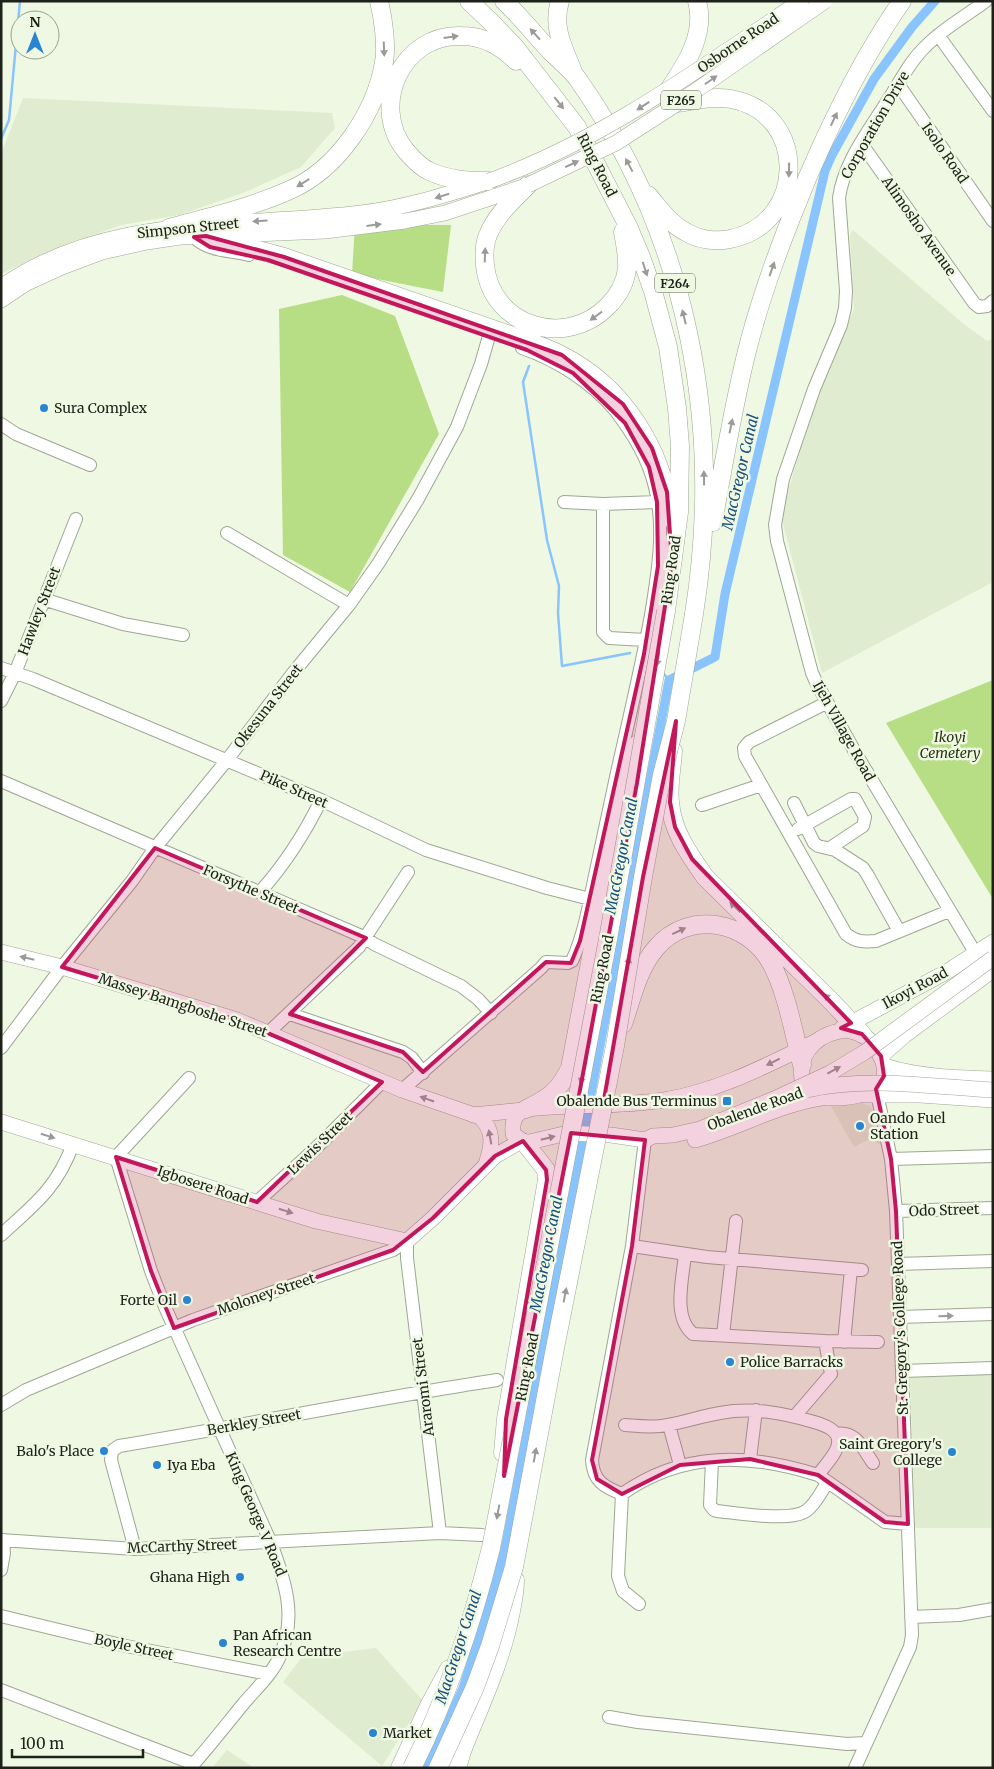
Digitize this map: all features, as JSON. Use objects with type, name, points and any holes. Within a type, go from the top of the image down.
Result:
[{"type":"highway","points":[[169,228],[227,212],[291,190],[313,177],[332,160],[350,139],[364,118],[376,90],[384,61],[383,16],[379,1]]},
{"type":"highway","name":"Ring Road","points":[[412,1768],[453,1676],[478,1601],[492,1548],[504,1476],[522,1394],[608,939],[648,717],[666,611],[679,512],[680,483],[680,446],[673,375],[668,347],[653,291],[628,226],[618,209],[605,178],[577,127],[542,81],[492,22],[469,1]]},
{"type":"highway","name":"Ring Road","points":[[438,1768],[467,1705],[484,1662],[514,1567],[556,1338],[615,1046],[662,775],[676,721],[700,576],[704,522],[702,427],[695,363],[672,272],[641,188],[611,130],[575,76],[504,1]]},
{"type":"highway","points":[[560,1],[557,17],[558,32],[575,76]]},
{"type":"highway","points":[[641,188],[667,218],[687,233],[719,241],[740,237],[755,230],[770,219],[780,205],[787,188],[790,167],[787,150],[775,124],[757,110],[732,99],[674,95],[697,35],[699,20],[697,1]]},
{"type":"highway","points":[[700,576],[712,525],[744,360],[768,280],[795,207],[841,104],[902,1]]},
{"type":"highway","points":[[489,181],[459,181],[428,171],[412,158],[398,140],[390,118],[392,92],[396,78],[403,66],[424,45],[437,39],[454,35],[473,36],[490,42],[509,54],[528,74],[542,81]]},
{"type":"highway","name":"F265","points":[[528,185],[504,208],[493,224],[486,241],[484,258],[490,285],[499,300],[509,312],[534,326],[562,329],[574,327],[594,318],[617,296],[627,270],[626,252],[618,209]]},
{"type":"highway","points":[[200,237],[284,257],[410,299],[533,343],[562,355],[582,368],[603,384],[623,404],[638,424],[652,448],[661,469],[667,492],[672,562]]},
{"type":"highway","points":[[524,1109],[552,1094],[564,1080],[570,1068],[625,778],[648,717]]},
{"type":"highway","points":[[676,721],[670,802],[675,827],[692,860],[705,876],[770,941],[850,1029]]},
{"type":"highway","points":[[615,1046],[641,972],[657,946],[667,937],[690,926],[716,924],[748,936],[758,944],[771,963],[778,978],[800,1057]]},
{"type":"highway","points":[[504,1476],[503,1445],[506,1419],[548,1174],[523,1142]]},
{"type":"highway","points":[[457,1768],[502,1646],[515,1588],[514,1567]]},
{"type":"highway","points":[[400,1768],[429,1706],[462,1645]]},
{"type":"main road","name":"Osborne Road","points":[[326,223],[405,221],[445,213],[528,185],[616,143],[674,95],[801,1]]},
{"type":"main road","name":"Osborne Road","points":[[326,223],[398,207],[489,181],[525,168],[575,144],[633,112],[674,95],[825,1]]},
{"type":"main road","name":"Simpson Street","points":[[1,287],[39,266],[91,244],[137,232],[169,228],[326,223]]},
{"type":"main road","points":[[1,300],[26,284],[62,267],[102,252],[147,242],[326,223]]},
{"type":"main road","name":"Ikoyi Road","points":[[850,1029],[993,942]]},
{"type":"main road","name":"Massey Bamgboshe Street","points":[[1,952],[62,967],[237,1020],[269,1032],[382,1082],[473,1115]]},
{"type":"main road","points":[[774,1099],[830,1073],[871,1048],[993,958]]},
{"type":"main road","points":[[882,1061],[905,1035],[993,970]]},
{"type":"main road","points":[[473,1115],[524,1109],[666,1100],[707,1090],[754,1071],[800,1057],[817,1041],[850,1029],[873,1044],[882,1061],[884,1076],[876,1092]]},
{"type":"main road","points":[[800,1057],[803,1084],[806,1091],[821,1098]]},
{"type":"main road","points":[[882,1061],[902,1071],[927,1075],[993,1079]]},
{"type":"main road","name":"Obalende Road","points":[[485,1165],[495,1156],[523,1142],[568,1133],[603,1134],[645,1140],[654,1136],[673,1135],[700,1129],[774,1099],[821,1086],[866,1082],[993,1090]]},
{"type":"main road","points":[[645,1140],[652,1145],[681,1143],[730,1129],[778,1109],[821,1098],[856,1096],[876,1092],[993,1100]]},
{"type":"main road","points":[[523,1142],[514,1134],[512,1125],[514,1118],[524,1109]]},
{"type":"main road","points":[[473,1115],[487,1124],[490,1135],[492,1148],[485,1165]]},
{"type":"main road","name":"Igbosere Road","points":[[1,1122],[316,1221],[407,1241]]},
{"type":"main road","name":"Moloney Street","points":[[407,1241],[433,1218],[485,1165]]},
{"type":"street","name":"Corporation Drive","points":[[790,456],[814,389],[841,325],[846,291],[839,198],[846,171],[861,143],[916,56],[938,35],[986,1]]},
{"type":"street","points":[[938,35],[993,111]]},
{"type":"street","name":"Isolo Road","points":[[898,84],[993,221]]},
{"type":"street","name":"Alimosho Avenue","points":[[861,143],[974,303],[979,307],[987,306],[993,301]]},
{"type":"street","points":[[200,237],[201,244],[268,260],[489,336],[528,350],[573,373],[608,403],[625,423],[638,444],[655,485],[660,526],[658,566],[646,640],[590,899],[580,941],[572,961],[568,963],[546,962],[542,968],[402,1090]]},
{"type":"street","name":"Okesuna Street","points":[[1,1048],[62,967],[132,881],[155,848],[227,760],[292,673],[349,606],[378,564],[418,499],[457,427],[481,364],[489,336]]},
{"type":"street","points":[[1,424],[16,434],[90,465]]},
{"type":"street","name":"Ijeh Village Road","points":[[790,456],[777,507],[775,525],[812,673],[826,703],[976,954]]},
{"type":"street","points":[[564,502],[603,504],[657,502]]},
{"type":"street","points":[[603,504],[603,632],[609,638],[646,640]]},
{"type":"street","name":"Hawley Street","points":[[1,701],[15,673],[76,519]]},
{"type":"street","points":[[227,533],[349,606]]},
{"type":"street","points":[[43,599],[123,624],[183,636]]},
{"type":"street","name":"Pike Street","points":[[1,668],[33,679],[321,800],[426,850],[590,899]]},
{"type":"street","points":[[826,703],[749,742],[744,748],[745,756],[846,934],[854,940],[863,942],[876,941],[949,911]]},
{"type":"street","name":"Forsythe Street","points":[[1,781],[366,938],[374,944],[461,986],[478,999],[491,1013]]},
{"type":"street","points":[[702,805],[761,785]]},
{"type":"street","points":[[789,834],[851,799],[855,799],[865,817],[863,826],[830,848]]},
{"type":"street","points":[[260,892],[293,851],[321,800]]},
{"type":"street","points":[[794,803],[814,843],[818,846],[830,848],[855,862],[867,874],[899,931]]},
{"type":"street","points":[[269,1032],[359,947],[408,872]]},
{"type":"street","points":[[290,1014],[404,1052],[412,1058],[423,1072]]},
{"type":"street","points":[[116,1157],[189,1078]]},
{"type":"street","name":"Lewis Street","points":[[257,1202],[315,1149],[382,1082]]},
{"type":"street","name":"St. Gregory's College Road","points":[[855,1768],[864,1743],[910,1647],[912,1635],[896,1212],[891,1159],[876,1092]]},
{"type":"street","points":[[622,1494],[597,1480],[592,1472],[592,1460],[632,1246],[645,1140]]},
{"type":"street","points":[[1,1235],[46,1194],[67,1162],[73,1144]]},
{"type":"street","points":[[891,1159],[993,1156]]},
{"type":"street","name":"King George V Road","points":[[116,1157],[151,1272],[174,1328],[271,1543],[288,1596],[289,1621],[279,1658],[192,1766]]},
{"type":"street","name":"Odo Street","points":[[896,1212],[993,1208]]},
{"type":"street","points":[[723,1336],[730,1258],[736,1221]]},
{"type":"street","name":"Moloney Street","points":[[1,1405],[26,1390],[174,1328],[393,1250],[407,1241]]},
{"type":"street","name":"Araromi Street","points":[[407,1241],[407,1258],[440,1533]]},
{"type":"street","points":[[632,1246],[685,1254],[857,1270],[844,1342]]},
{"type":"street","points":[[685,1254],[680,1310],[686,1328],[693,1334],[878,1342]]},
{"type":"street","points":[[898,1264],[993,1261]]},
{"type":"street","points":[[900,1317],[993,1314]]},
{"type":"street","points":[[795,1416],[831,1374],[832,1370],[825,1341]]},
{"type":"street","points":[[902,1371],[993,1368]]},
{"type":"street","name":"Berkley Street","points":[[135,1549],[112,1460],[112,1451],[120,1446],[424,1391],[497,1380]]},
{"type":"street","name":"Moloney Street","points":[[1,1394],[26,1390]]},
{"type":"street","points":[[750,1460],[756,1410]]},
{"type":"street","points":[[625,1425],[669,1425],[719,1413],[756,1410],[795,1416],[821,1424],[832,1430],[839,1442],[808,1510],[802,1514],[790,1516],[717,1511],[710,1505],[712,1461]]},
{"type":"street","points":[[669,1425],[680,1465]]},
{"type":"street","points":[[836,1434],[851,1434],[873,1463]]},
{"type":"street","points":[[622,1494],[680,1465],[712,1461],[750,1460],[822,1479],[885,1522],[908,1524]]},
{"type":"street","points":[[622,1494],[618,1576],[623,1591],[639,1604]]},
{"type":"street","name":"McCarthy Street","points":[[2,1540],[135,1549],[440,1533],[482,1535]]},
{"type":"street","points":[[1,1570],[4,1553],[2,1540]]},
{"type":"street","points":[[912,1617],[959,1615],[993,1609]]},
{"type":"street","name":"Boyle Street","points":[[1,1616],[121,1645],[268,1674]]},
{"type":"street","points":[[1,1690],[192,1766]]},
{"type":"street","points":[[609,1717],[638,1722],[847,1744],[864,1743]]},
{"type":"highlighted area","points":[[206,236],[284,257],[562,355],[623,404],[652,448],[667,492],[672,562],[637,783],[577,1106],[603,1105],[643,877],[676,721],[670,802],[675,827],[692,859],[851,1023],[841,1028],[862,1034],[881,1056],[884,1076],[876,1089],[891,1159],[896,1211],[908,1524],[885,1522],[818,1475],[750,1459],[680,1465],[622,1494],[597,1479],[592,1460],[632,1246],[645,1140],[571,1133],[504,1476],[506,1419],[547,1180],[546,1170],[523,1141],[495,1156],[433,1218],[393,1250],[174,1328],[151,1271],[116,1157],[257,1202],[382,1082],[237,1020],[62,967],[155,848],[366,938],[290,1014],[403,1052],[423,1072],[546,962],[571,963],[580,941],[644,654],[658,566],[657,502],[649,467],[625,423],[573,373],[527,350],[268,260],[210,247],[194,237]]},
{"type":"shaded area","points":[[23,98],[332,113],[335,128],[301,167],[243,193],[179,215],[121,225],[52,250],[1,274],[1,154]]},
{"type":"shaded area","points":[[853,230],[965,325],[987,341],[993,339],[993,582],[822,673],[781,516],[819,393],[854,309],[850,235]]},
{"type":"shaded area","name":"Oando Fuel Station","points":[[859,1102],[870,1106],[874,1112],[886,1146],[868,1140],[854,1147],[829,1103]]},
{"type":"shaded area","name":"Saint Gregory's College","points":[[993,1373],[993,1528],[915,1528],[910,1376]]},
{"type":"shaded area","name":"Market","points":[[376,1648],[423,1701],[382,1766],[283,1682],[302,1657]]},
{"type":"shaded area","points":[[227,1750],[254,1768],[212,1768]]},
{"type":"green space","points":[[355,225],[451,225],[443,292],[352,274]]},
{"type":"green space","points":[[342,295],[395,316],[439,434],[350,592],[283,555],[279,309]]},
{"type":"green space","name":"Ikoyi Cemetery","points":[[993,680],[993,899],[886,723]]},
{"type":"waterway","points":[[1,139],[9,120],[20,1]]},
{"type":"waterway","name":"MacGregor Canal","points":[[427,1768],[463,1688],[496,1582],[507,1539],[669,680],[715,657],[725,594],[825,171],[874,79],[912,27],[935,1]]},
{"type":"waterway","points":[[529,366],[523,382],[547,540],[559,586],[558,613],[562,666],[630,653]]},
{"type":"waterway","points":[[662,672],[669,680]]},
{"type":"place","name":"Sura Complex","points":[[44,408]]},
{"type":"place","name":"Obalende Bus Terminus","points":[[727,1101]]},
{"type":"place","name":"Oando Fuel Station","points":[[860,1126]]},
{"type":"place","name":"Forte Oil","points":[[187,1300]]},
{"type":"place","name":"Police Barracks","points":[[730,1362]]},
{"type":"place","name":"Balo's Place","points":[[104,1451]]},
{"type":"place","name":"Saint Gregory's College","points":[[952,1452]]},
{"type":"place","name":"Iya Eba","points":[[157,1465]]},
{"type":"place","name":"Ghana High","points":[[240,1577]]},
{"type":"place","name":"Pan African Research Centre","points":[[223,1643]]},
{"type":"place","name":"Market","points":[[373,1733]]}]
